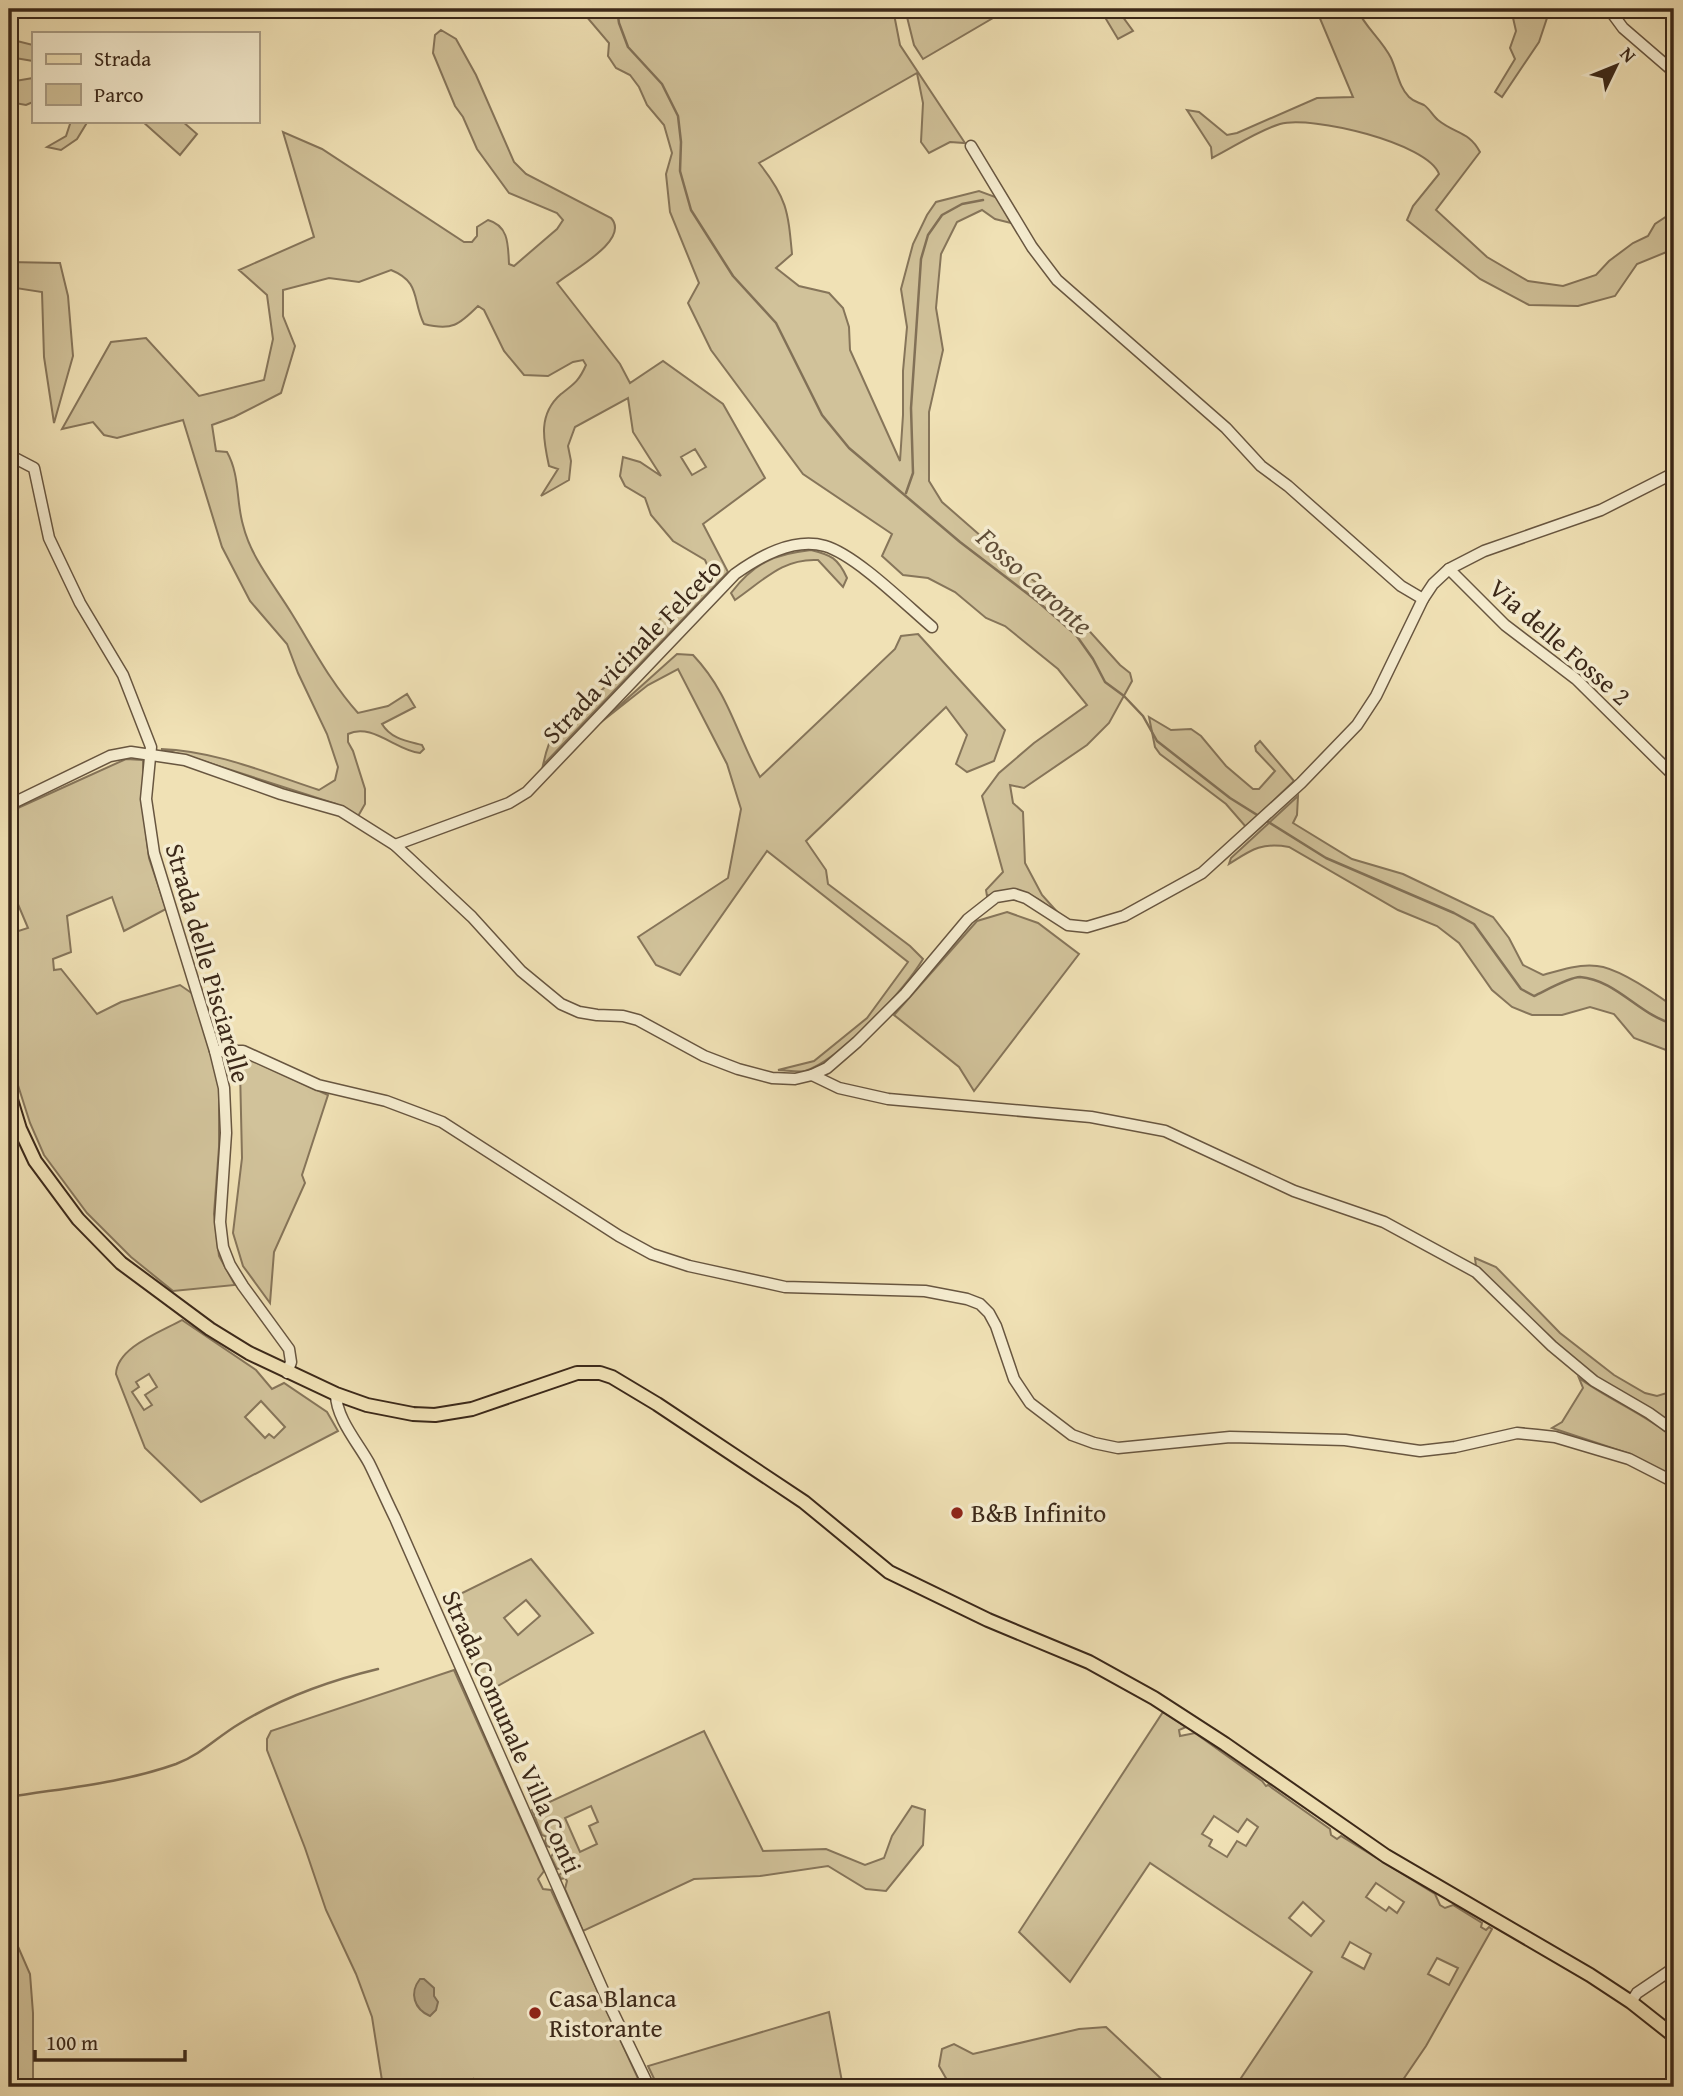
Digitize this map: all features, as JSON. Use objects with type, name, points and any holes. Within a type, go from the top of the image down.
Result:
[{"type":"main road","points":[[9,1093],[20,1129],[35,1161],[78,1219],[131,1270],[219,1335],[249,1353],[337,1394],[391,1411],[435,1415],[472,1409],[577,1373],[600,1373],[611,1377],[657,1404],[804,1502],[889,1572],[988,1620],[1089,1662],[1154,1698],[1386,1856],[1630,2001],[1674,2036]]},
{"type":"street","points":[[1609,9],[1623,28],[1674,72]]},
{"type":"street","points":[[971,146],[1032,247],[1056,280],[1226,428],[1261,466],[1288,486],[1401,586],[1423,599]]},
{"type":"street","name":"Strada delle Pisciarelle","points":[[9,455],[34,468],[49,538],[80,603],[123,675],[151,747],[146,799],[154,853],[224,1088],[226,1133],[220,1211],[223,1247],[243,1286],[289,1349],[291,1362],[287,1373]]},
{"type":"street","points":[[9,805],[121,752],[185,760],[281,794],[341,811],[395,845],[472,917],[521,971],[561,1004],[579,1012],[638,1020],[704,1056],[738,1069],[772,1078],[795,1079],[827,1068],[857,1042],[905,994],[968,919],[988,901],[1005,894],[1014,894],[1026,898],[1068,925],[1097,926],[1124,916],[1202,873],[1285,798],[1339,744],[1368,709],[1423,599],[1433,584],[1450,569],[1484,551],[1601,510],[1674,473]]},
{"type":"street","name":"Strada vicinale Felceto","points":[[395,845],[519,798],[734,574],[754,560],[774,551],[810,544],[825,546],[875,578],[932,627]]},
{"type":"street","name":"Via delle Fosse 2","points":[[1450,569],[1506,625],[1577,679],[1674,775]]},
{"type":"street","points":[[215,1051],[250,1053],[318,1085],[386,1101],[442,1122],[619,1236],[652,1254],[676,1262],[785,1287],[925,1291],[952,1294],[974,1301],[989,1313],[1014,1379],[1030,1403],[1072,1435],[1094,1443],[1118,1448],[1230,1437],[1345,1440],[1420,1451],[1447,1449],[1517,1433],[1555,1437],[1629,1459],[1674,1482]]},
{"type":"street","points":[[812,1075],[839,1088],[888,1099],[1091,1117],[1165,1131],[1294,1191],[1384,1222],[1476,1272],[1552,1346],[1594,1381],[1674,1431]]},
{"type":"street","name":"Strada Comunale Villa Conti","points":[[337,1394],[342,1417],[395,1518],[610,2006],[649,2087]]},
{"type":"street","points":[[1630,2001],[1637,1993],[1674,1968]]},
{"type":"green space","points":[[580,9],[893,9],[900,45],[965,143],[950,142],[929,153],[921,142],[923,103],[917,73],[759,163],[781,196],[789,227],[792,254],[776,268],[799,286],[829,293],[843,308],[849,327],[850,350],[900,461],[907,327],[901,289],[913,244],[936,202],[979,191],[998,198],[1011,223],[995,219],[982,210],[957,222],[941,254],[936,308],[943,350],[929,412],[929,481],[942,502],[1022,572],[1065,604],[1130,673],[1132,681],[1109,723],[1087,745],[1024,788],[1010,785],[1013,803],[1023,812],[1025,863],[1042,895],[1060,915],[1026,893],[1009,890],[987,896],[986,890],[1003,872],[982,796],[999,773],[1034,743],[1087,705],[1058,669],[1005,626],[986,618],[955,592],[928,578],[903,575],[882,556],[892,534],[803,474],[711,350],[688,303],[699,283],[670,212],[666,174],[672,153],[664,125],[647,105],[630,75],[616,68],[608,56],[609,43]]},
{"type":"green space","points":[[905,9],[992,9],[993,18],[923,59],[914,45]]},
{"type":"green space","points":[[1100,9],[1117,9],[1133,31],[1118,39]]},
{"type":"green space","points":[[1316,9],[1357,9],[1387,51],[1400,84],[1409,97],[1428,108],[1444,125],[1466,136],[1476,145],[1480,152],[1436,210],[1487,257],[1528,281],[1563,286],[1596,275],[1633,243],[1648,236],[1655,224],[1673,212],[1674,249],[1637,264],[1615,296],[1578,306],[1529,305],[1480,279],[1407,220],[1413,206],[1439,174],[1430,163],[1414,152],[1367,134],[1295,122],[1271,127],[1212,158],[1211,147],[1187,110],[1199,112],[1227,135],[1317,98],[1353,97]]},
{"type":"green space","points":[[1511,9],[1550,9],[1539,42],[1502,97],[1495,92],[1515,59],[1510,48],[1516,31]]},
{"type":"green space","points":[[441,30],[456,39],[476,75],[514,162],[526,174],[611,218],[615,227],[613,236],[606,245],[557,283],[620,364],[630,383],[663,361],[723,404],[765,478],[703,524],[728,572],[543,765],[553,734],[560,724],[608,684],[623,655],[644,634],[712,576],[705,560],[673,541],[651,515],[645,498],[625,486],[620,476],[623,457],[640,462],[661,476],[633,432],[628,398],[575,427],[568,446],[571,461],[569,480],[541,496],[558,469],[549,466],[544,437],[546,418],[554,402],[581,375],[586,365],[583,360],[573,362],[548,376],[524,375],[504,351],[484,310],[478,306],[454,325],[442,327],[424,324],[411,286],[401,275],[391,270],[359,282],[329,278],[283,290],[283,316],[295,346],[281,393],[212,425],[216,451],[227,452],[231,461],[241,516],[252,549],[339,690],[358,713],[388,706],[407,694],[415,707],[382,724],[395,736],[422,745],[424,749],[420,753],[375,734],[357,731],[348,734],[348,742],[365,789],[365,804],[357,818],[336,804],[161,749],[221,758],[319,790],[335,780],[338,767],[327,734],[287,644],[250,601],[222,547],[183,420],[117,438],[104,435],[93,422],[62,429],[111,342],[146,338],[199,396],[264,380],[273,339],[267,295],[239,270],[314,237],[283,132],[322,149],[464,242],[472,242],[477,236],[477,227],[488,220],[495,223],[504,232],[509,264],[514,266],[557,229],[563,220],[557,213],[509,193],[477,149],[433,53],[435,35]],"holes":[[[695,449],[706,467],[692,475],[681,457]]]},
{"type":"green space","points":[[9,39],[32,45],[32,61],[9,57]]},
{"type":"green space","points":[[32,78],[32,102],[26,105],[9,102],[9,82]]},
{"type":"green space","points":[[71,122],[87,122],[77,139],[61,150],[47,147],[66,136]]},
{"type":"green space","points":[[143,122],[183,122],[197,134],[180,155]]},
{"type":"green space","points":[[9,262],[60,263],[68,296],[73,356],[54,423],[44,357],[42,292],[9,287]]},
{"type":"green space","points":[[811,550],[837,562],[847,578],[843,587],[818,560],[805,560],[774,572],[735,600],[731,593],[757,567],[775,557]]},
{"type":"green space","points":[[918,634],[1005,730],[994,761],[967,772],[956,764],[967,735],[946,707],[806,841],[826,870],[828,884],[910,946],[923,959],[887,1005],[836,1053],[805,1071],[778,1070],[814,1061],[867,1018],[908,962],[767,851],[680,975],[656,965],[638,937],[728,878],[741,809],[727,764],[678,669],[648,685],[600,723],[677,654],[693,655],[724,699],[760,777],[895,649],[901,636]]},
{"type":"green space","points":[[1149,717],[1171,730],[1191,729],[1201,736],[1226,766],[1253,789],[1259,789],[1275,771],[1256,751],[1255,746],[1260,741],[1294,781],[1246,827],[1226,804],[1160,754],[1155,747]]},
{"type":"green space","points":[[126,759],[143,760],[144,817],[149,858],[166,909],[124,931],[112,897],[67,916],[71,952],[53,959],[54,970],[61,969],[97,1014],[121,1002],[180,985],[193,994],[219,1082],[219,1147],[214,1214],[219,1256],[235,1285],[173,1291],[131,1257],[87,1213],[44,1155],[30,1123],[9,1057],[9,934],[28,928],[9,883],[9,812]]},
{"type":"green space","points":[[1298,796],[1297,815],[1293,823],[1352,859],[1403,874],[1493,917],[1509,938],[1523,965],[1543,975],[1583,966],[1606,968],[1626,976],[1657,995],[1674,1007],[1674,1053],[1634,1038],[1614,1014],[1590,1007],[1562,1015],[1532,1015],[1512,1007],[1492,990],[1459,943],[1437,926],[1398,910],[1289,847],[1264,846],[1229,864],[1231,858]]},
{"type":"green space","points":[[1007,912],[1038,923],[1079,954],[974,1091],[959,1067],[894,1015],[977,921]]},
{"type":"green space","points":[[249,1059],[328,1095],[302,1175],[305,1183],[274,1252],[270,1303],[243,1266],[233,1233],[242,1158],[240,1069],[241,1061]]},
{"type":"green space","points":[[1475,1258],[1496,1267],[1560,1333],[1614,1375],[1645,1393],[1657,1396],[1667,1393],[1674,1384],[1674,1425],[1598,1380],[1549,1338],[1476,1266]]},
{"type":"green space","points":[[182,1320],[256,1370],[272,1389],[284,1383],[327,1412],[338,1431],[201,1502],[145,1448],[116,1374],[118,1364],[132,1348]],"holes":[[[149,1374],[157,1387],[145,1395],[152,1405],[144,1410],[132,1392],[139,1387],[136,1382]],[[261,1401],[285,1427],[274,1438],[269,1434],[265,1438],[245,1417]]]},
{"type":"green space","points":[[1579,1378],[1674,1438],[1674,1477],[1630,1454],[1552,1428],[1562,1422],[1583,1388]]},
{"type":"green space","points":[[531,1559],[593,1633],[485,1693],[444,1602]],"holes":[[[526,1600],[540,1616],[518,1635],[504,1618]]]},
{"type":"green space","points":[[454,1670],[544,1871],[538,1879],[543,1889],[551,1890],[642,2087],[474,2087],[473,2079],[457,2087],[383,2087],[372,2017],[356,1974],[326,1910],[267,1750],[267,1739],[271,1731]]},
{"type":"green space","points":[[1163,1712],[1186,1727],[1179,1730],[1180,1736],[1195,1733],[1330,1829],[1331,1835],[1337,1839],[1341,1836],[1435,1894],[1440,1905],[1445,1908],[1453,1905],[1482,1923],[1481,1927],[1492,1929],[1426,2046],[1398,2087],[1235,2087],[1312,1972],[1150,1863],[1070,1982],[1019,1932]],"holes":[[[1214,1816],[1238,1832],[1247,1819],[1258,1827],[1246,1846],[1237,1841],[1227,1857],[1209,1846],[1212,1840],[1202,1834]],[[1376,1883],[1404,1902],[1397,1913],[1389,1907],[1386,1911],[1366,1897]],[[1303,1902],[1324,1921],[1311,1936],[1289,1918]],[[1350,1942],[1371,1954],[1364,1969],[1342,1957]],[[1437,1958],[1458,1968],[1449,1985],[1428,1974]]]},
{"type":"green space","points":[[704,1731],[763,1851],[826,1849],[865,1865],[884,1858],[892,1836],[912,1806],[925,1810],[923,1845],[886,1891],[866,1889],[828,1866],[760,1876],[694,1879],[583,1931],[565,1889],[567,1881],[559,1875],[563,1872],[561,1868],[557,1869],[551,1857],[554,1852],[547,1846],[547,1837],[542,1835],[532,1810]],"holes":[[[591,1806],[598,1822],[589,1826],[597,1844],[580,1852],[565,1818]]]},
{"type":"green space","points":[[9,1926],[30,1974],[33,2087],[9,2087]]},
{"type":"green space","points":[[829,2012],[843,2087],[658,2087],[648,2066]]},
{"type":"green space","points":[[1106,2027],[1170,2087],[951,2087],[939,2066],[942,2049],[954,2044],[973,2054],[1079,2029]]},
{"type":"shaded area","points":[[420,1979],[424,1979],[434,1988],[434,1996],[438,2002],[436,2010],[430,2016],[420,2009],[415,2000],[415,1990]]},
{"type":"waterway","name":"Fosso Caronte","points":[[617,9],[628,47],[662,84],[678,116],[680,171],[691,210],[733,276],[776,323],[822,415],[849,448],[1076,635],[1105,682],[1124,696],[1143,716],[1157,741],[1230,798],[1326,858],[1474,924],[1521,989],[1534,996],[1580,977],[1606,984],[1650,1014],[1674,1024]]},
{"type":"waterway","points":[[906,493],[913,473],[911,408],[921,259],[928,235],[942,215],[962,204],[983,200]]},
{"type":"waterway","points":[[9,1797],[72,1788],[156,1771],[194,1755],[239,1724],[289,1698],[378,1669]]},
{"type":"waterway","points":[[9,1960],[16,2087]]},
{"type":"place","name":"B&B Infinito","points":[[957,1513]]},
{"type":"place","name":"Casa Blanca Ristorante","points":[[535,2013]]}]
